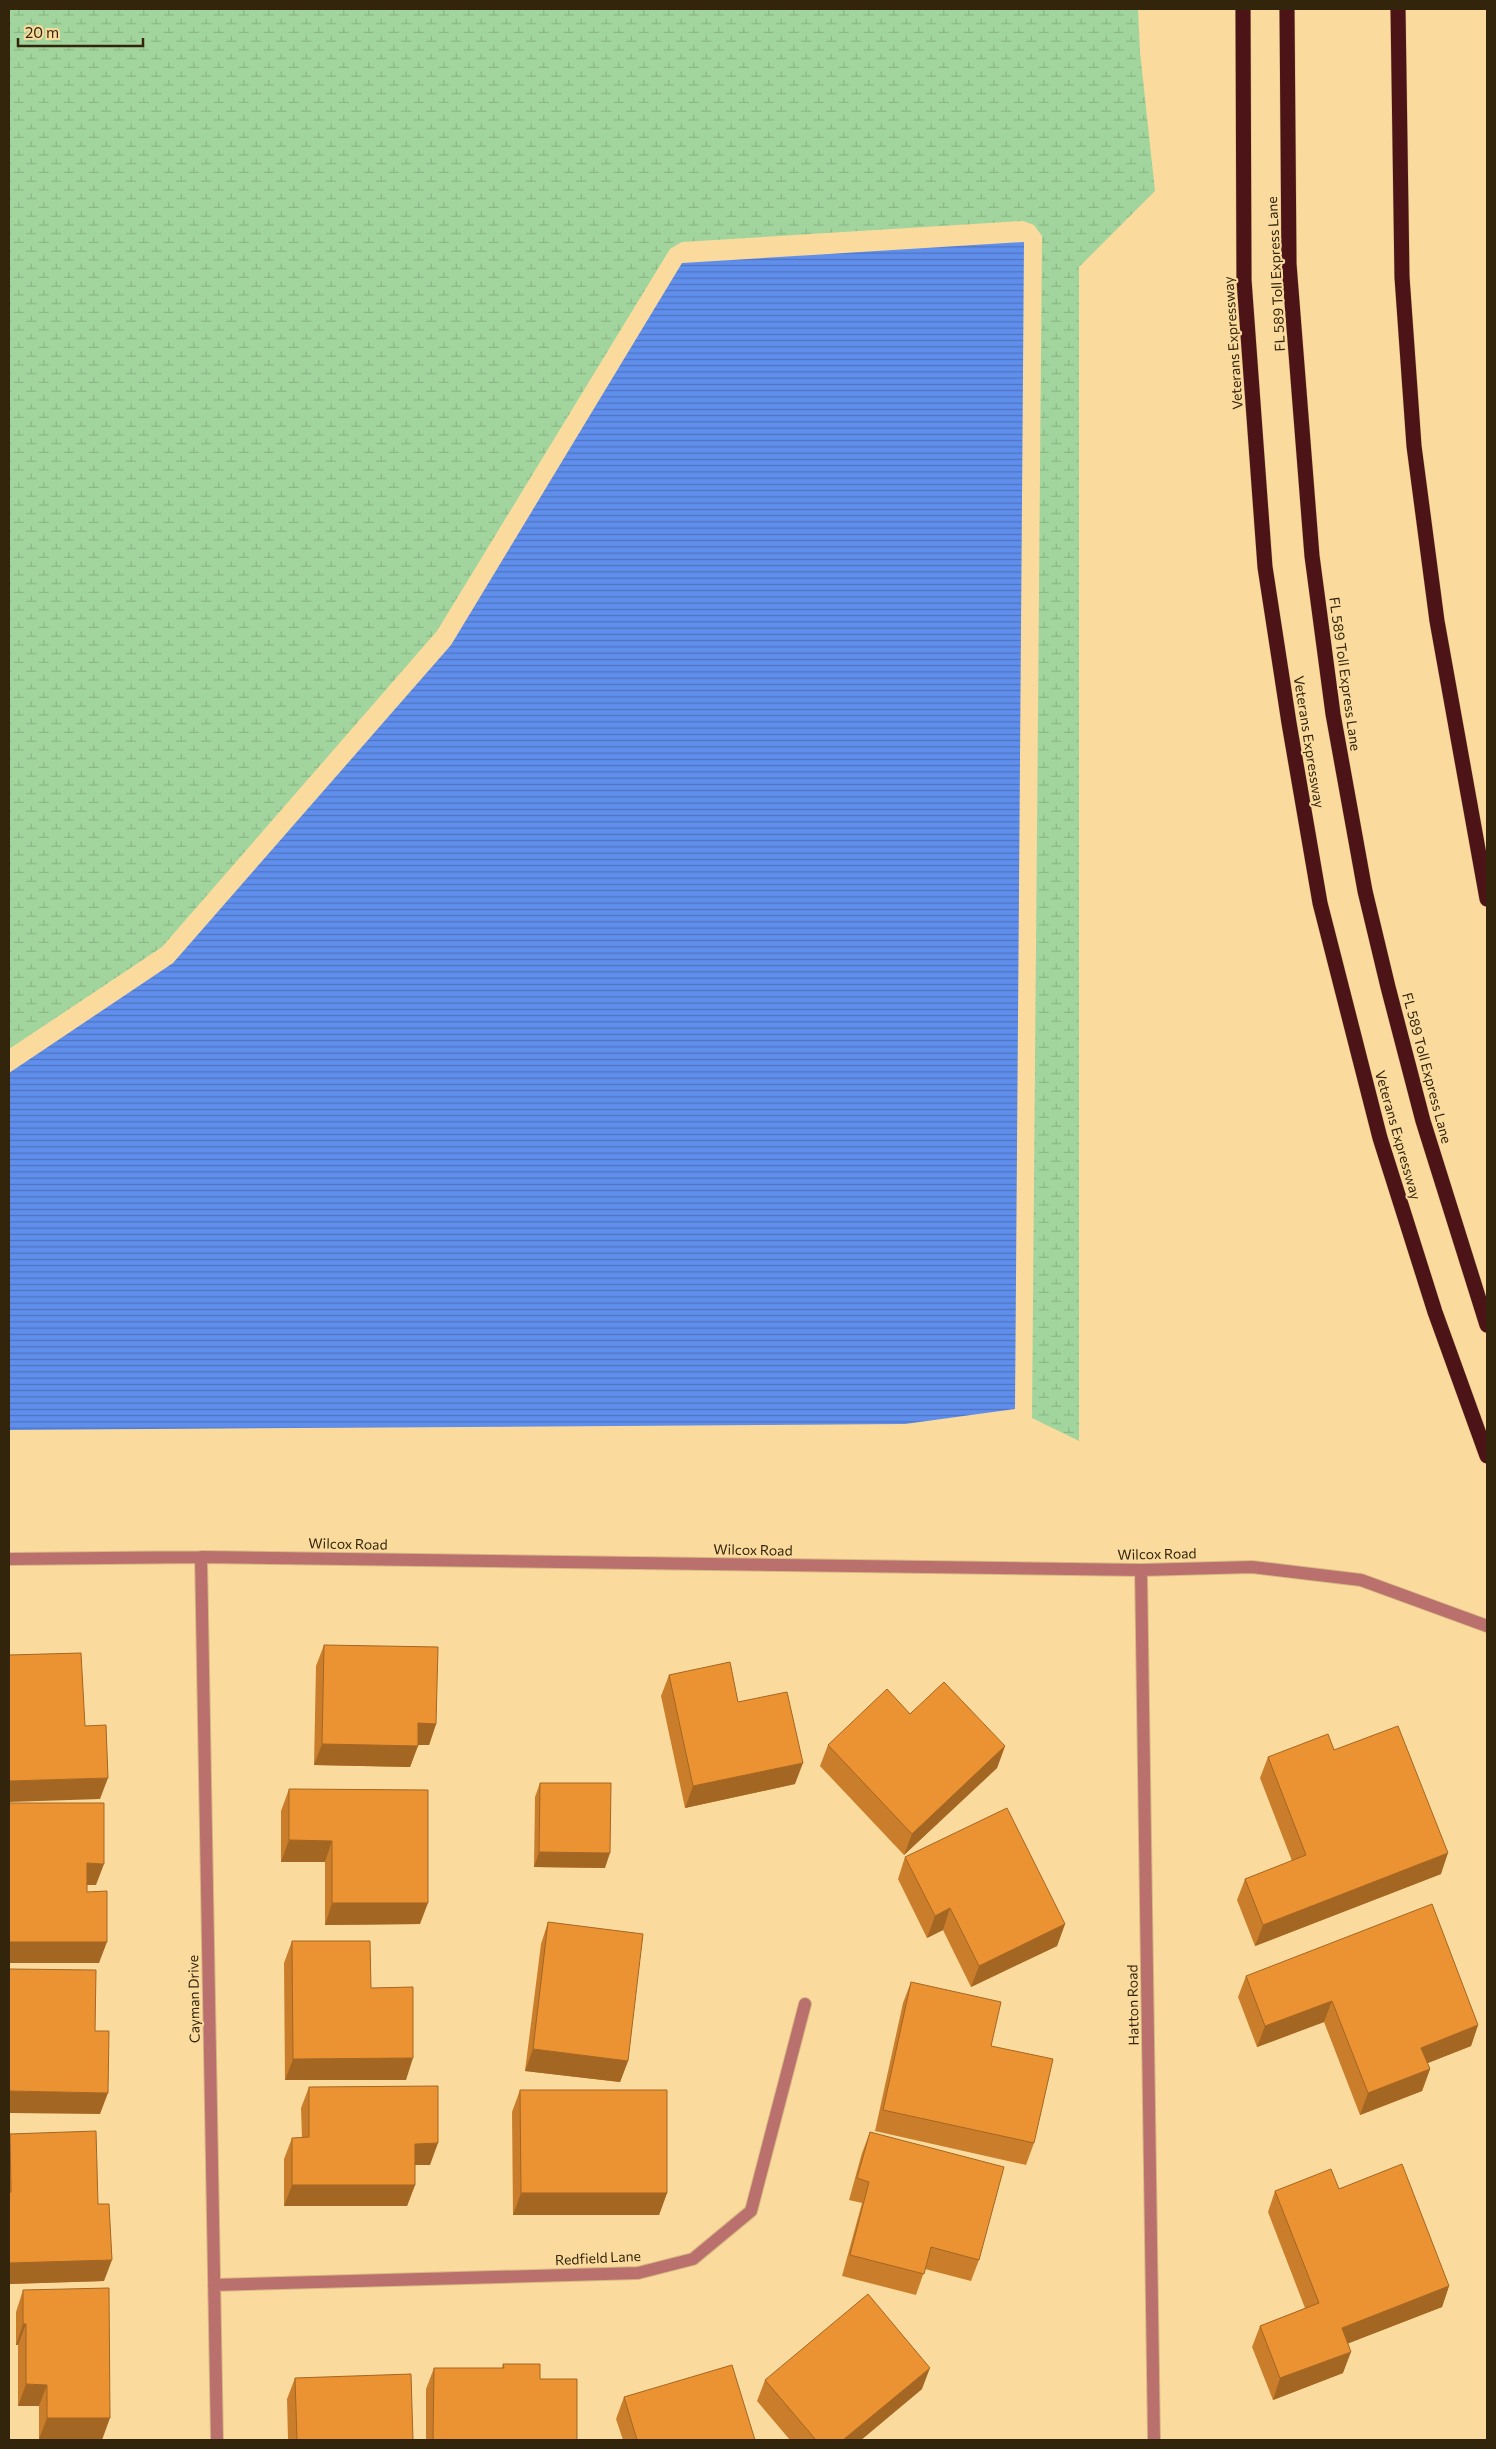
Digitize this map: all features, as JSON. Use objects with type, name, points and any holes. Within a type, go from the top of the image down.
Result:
[{"type":"highway","name":"Veterans Expressway","points":[[1243,9],[1244,280],[1265,567],[1289,723],[1320,903],[1380,1138],[1435,1312],[1487,1456]]},
{"type":"highway","name":"FL 589 Toll Express Lane","points":[[1287,9],[1289,264],[1312,556],[1333,714],[1365,891],[1388,986],[1423,1121],[1487,1326]]},
{"type":"highway","points":[[1398,9],[1402,277],[1414,446],[1437,621],[1487,899]]},
{"type":"street","name":"Wilcox Road","points":[[9,1559],[201,1557],[1141,1570],[1252,1567],[1361,1580],[1487,1626]]},
{"type":"street","name":"Cayman Drive","points":[[201,1557],[217,2440]]},
{"type":"street","name":"Hatton Road","points":[[1141,1570],[1154,2440]]},
{"type":"street","name":"Redfield Lane","points":[[214,2285],[638,2273],[693,2259],[751,2211],[805,2004]]},
{"type":"green space","points":[[9,9],[1138,9],[1140,52],[1155,191],[1079,267],[1079,1441],[1032,1418],[1042,236],[1034,225],[1023,221],[682,242],[670,249],[437,631],[162,947],[9,1049]]},
{"type":"water","points":[[1024,242],[1015,1409],[905,1424],[9,1430],[9,1073],[173,963],[451,645],[682,263]]},
{"type":"building","points":[[324,1645],[438,1647],[436,1724],[418,1723],[418,1746],[322,1744]]},
{"type":"building","points":[[81,1653],[85,1726],[106,1725],[108,1778],[9,1781],[9,1655]]},
{"type":"building","points":[[730,1662],[738,1702],[787,1692],[803,1763],[693,1786],[669,1675]]},
{"type":"building","points":[[944,1682],[1005,1746],[912,1834],[828,1745],[887,1689],[910,1714]]},
{"type":"building","points":[[1398,1726],[1448,1853],[1263,1925],[1245,1879],[1306,1855],[1268,1757],[1328,1734],[1334,1750]]},
{"type":"building","points":[[540,1783],[611,1783],[610,1853],[539,1852]]},
{"type":"building","points":[[289,1789],[428,1790],[428,1903],[332,1903],[332,1841],[289,1840]]},
{"type":"building","points":[[9,1803],[104,1803],[104,1864],[87,1863],[87,1892],[107,1891],[107,1942],[9,1942]]},
{"type":"building","points":[[1007,1808],[1065,1924],[979,1966],[950,1908],[935,1916],[905,1857]]},
{"type":"building","points":[[1432,1904],[1478,2025],[1421,2048],[1430,2069],[1368,2093],[1332,2001],[1265,2026],[1246,1976]]},
{"type":"building","points":[[548,1922],[643,1934],[628,2061],[533,2049]]},
{"type":"building","points":[[292,1941],[370,1941],[371,1988],[413,1987],[413,2058],[293,2059]]},
{"type":"building","points":[[9,1969],[96,1970],[95,2031],[109,2031],[108,2093],[9,2091]]},
{"type":"building","points":[[911,1982],[1001,2002],[991,2046],[1053,2059],[1034,2143],[883,2110]]},
{"type":"building","points":[[438,2086],[438,2143],[415,2144],[415,2185],[292,2185],[292,2138],[309,2137],[309,2087]]},
{"type":"building","points":[[520,2090],[667,2090],[667,2193],[521,2193]]},
{"type":"building","points":[[96,2131],[98,2204],[109,2204],[112,2260],[9,2263],[10,2134]]},
{"type":"building","points":[[870,2132],[1004,2167],[979,2260],[931,2247],[924,2274],[850,2255],[869,2182],[857,2178]]},
{"type":"building","points":[[1402,2164],[1449,2286],[1342,2328],[1351,2352],[1280,2378],[1260,2326],[1319,2303],[1275,2191],[1331,2169],[1339,2189]]},
{"type":"building","points":[[109,2288],[110,2418],[47,2418],[47,2385],[26,2384],[26,2324],[23,2324],[23,2290]]},
{"type":"building","points":[[868,2294],[930,2368],[843,2440],[816,2440],[765,2380]]},
{"type":"building","points":[[503,2364],[540,2364],[540,2379],[577,2379],[577,2440],[433,2440],[434,2368],[504,2368]]},
{"type":"building","points":[[732,2365],[755,2440],[637,2440],[624,2397]]},
{"type":"building","points":[[411,2374],[413,2440],[297,2440],[295,2378]]}]
